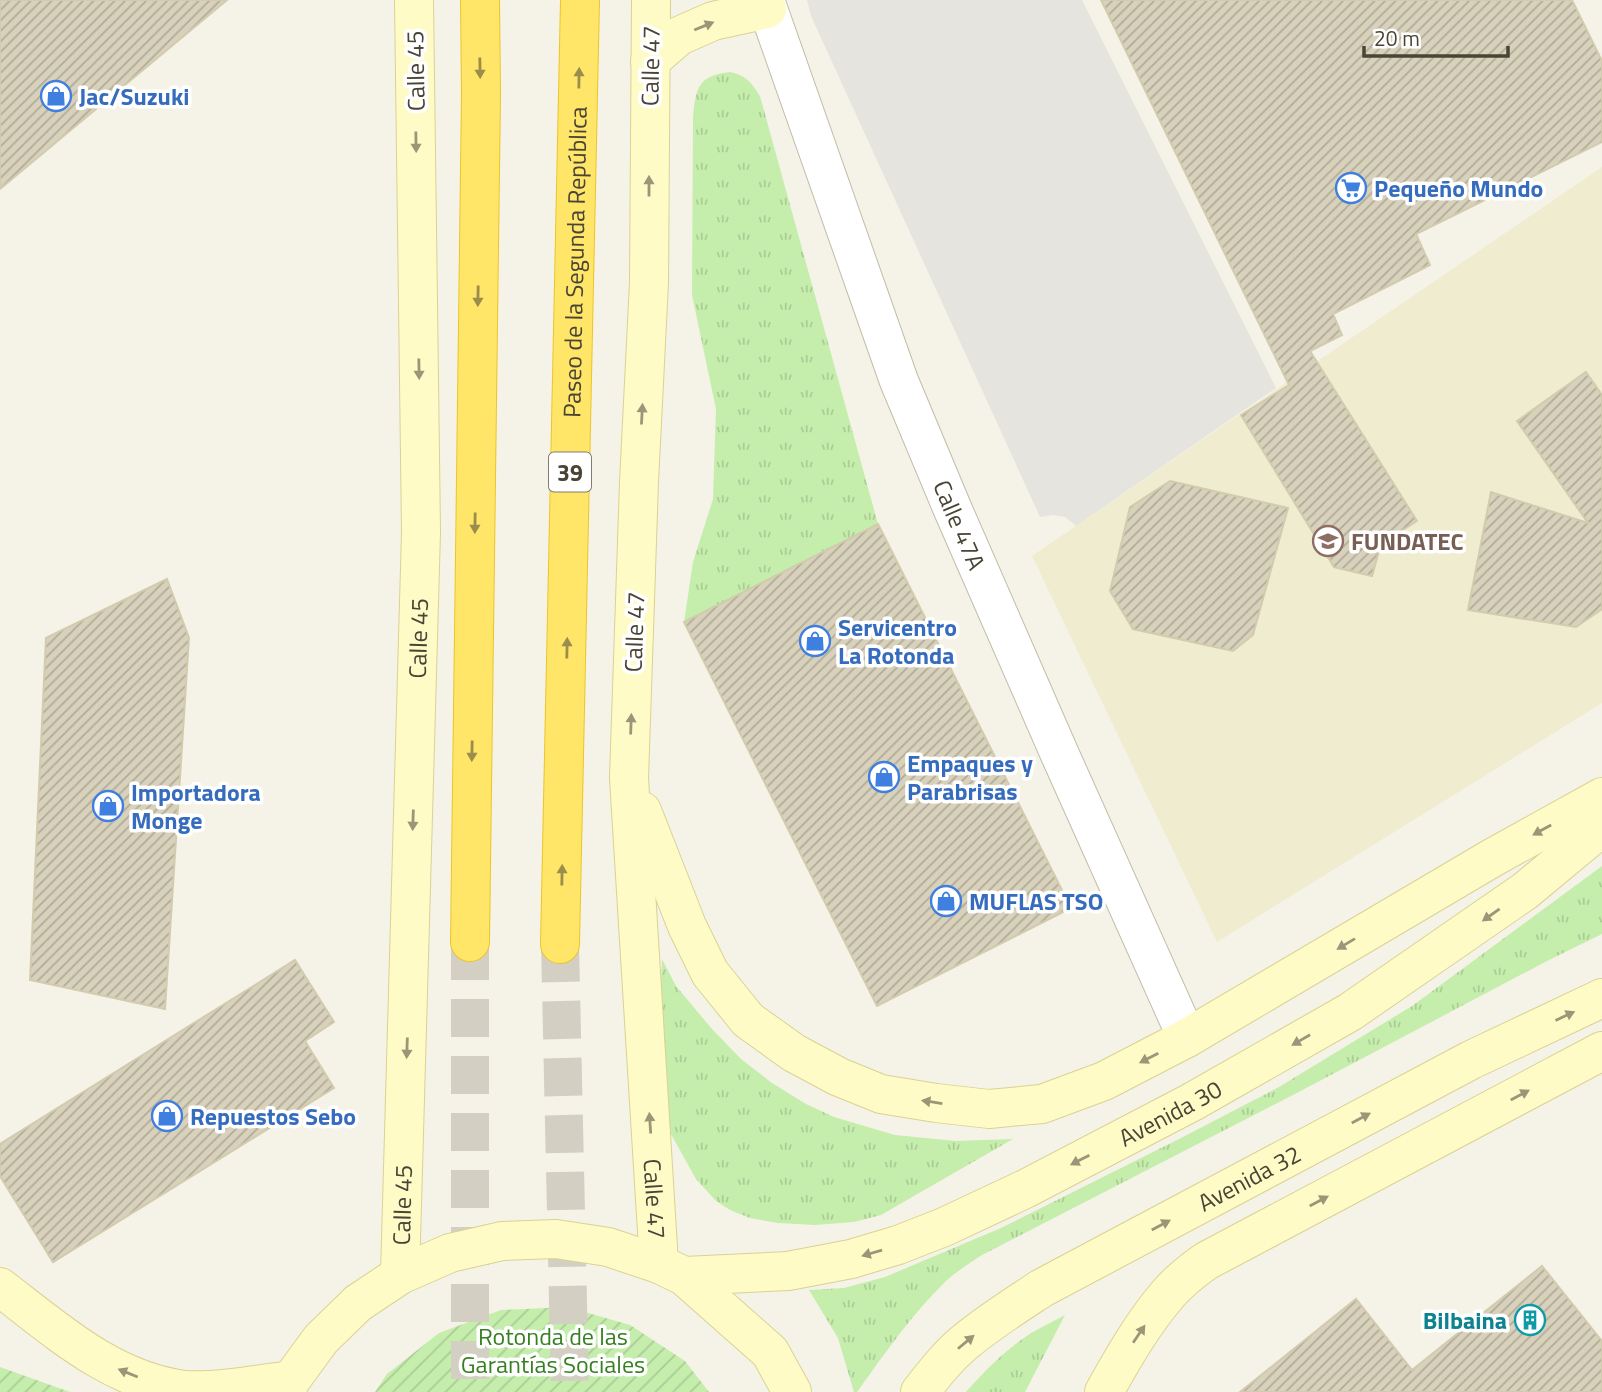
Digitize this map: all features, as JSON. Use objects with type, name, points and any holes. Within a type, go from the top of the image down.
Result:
[{"type":"highway","points":[[470,942],[480,0]]},
{"type":"highway","name":"Paseo de la Segunda República","points":[[560,944],[580,0]]},
{"type":"main road","name":"Calle 45","points":[[400,1275],[421,532],[414,0]]},
{"type":"main road","name":"Calle 47","points":[[651,0],[649,283],[629,778],[672,1270]]},
{"type":"main road","points":[[650,61],[679,36],[766,5]]},
{"type":"main road","points":[[629,778],[687,926],[710,973],[748,1020],[794,1053],[839,1077],[881,1094],[989,1109],[1042,1104],[1104,1081],[1187,1038],[1492,858],[1602,797]]},
{"type":"main road","name":"Avenida 30","points":[[672,1270],[788,1271],[851,1259],[944,1227],[1025,1189],[1192,1102],[1350,1012],[1525,891],[1602,827]]},
{"type":"main road","name":"Avenida 32","points":[[920,1392],[935,1372],[963,1344],[996,1318],[1042,1288],[1471,1060],[1602,998]]},
{"type":"main road","points":[[1104,1392],[1122,1359],[1168,1294],[1206,1261],[1602,1051]]},
{"type":"main road","points":[[0,1287],[75,1345],[119,1370],[151,1383],[187,1390],[289,1386],[321,1339],[358,1303],[400,1275],[450,1253],[502,1241],[556,1239],[608,1247],[672,1270],[770,1352],[792,1392]]},
{"type":"street","name":"Calle 47A","points":[[766,5],[899,381],[1045,720],[1187,1038]]},
{"type":"shaded area","points":[[807,0],[1082,0],[1276,388],[1076,526],[1065,517],[1040,517],[811,16]]},
{"type":"shaded area","name":"FUNDATEC","points":[[1602,167],[1602,703],[1217,942],[1032,556]]},
{"type":"green space","points":[[730,72],[748,80],[760,96],[878,524],[684,622],[693,562],[713,499],[716,409],[692,295],[693,117],[698,91],[705,80]]},
{"type":"green space","points":[[1602,866],[1602,934],[982,1255],[946,1281],[899,1334],[857,1392],[854,1392],[838,1338],[809,1290],[844,1288],[885,1277],[1001,1228],[1279,1087],[1412,1006]]},
{"type":"green space","points":[[662,959],[676,986],[741,1059],[806,1104],[834,1117],[895,1135],[956,1141],[1013,1139],[881,1215],[854,1222],[815,1225],[778,1223],[750,1218],[730,1210],[716,1201],[696,1179],[667,1127],[658,1053]]},
{"type":"green space","name":"Rotonda de las Garantías Sociales","points":[[567,1307],[630,1325],[685,1361],[709,1392],[375,1392],[387,1374],[439,1333],[501,1310]]},
{"type":"green space","points":[[1065,1315],[1025,1392],[966,1392],[1013,1346]]},
{"type":"green space","points":[[0,1367],[70,1392],[0,1392]]},
{"type":"building","name":"Jac/Suzuki","points":[[0,0],[227,0],[0,189]]},
{"type":"building","name":"Pequeño Mundo","points":[[1101,0],[1572,0],[1602,61],[1602,142],[1416,234],[1430,265],[1333,314],[1342,335],[1310,351],[1417,521],[1381,544],[1372,576],[1334,567],[1241,415],[1289,385]]},
{"type":"building","points":[[1586,372],[1602,395],[1602,609],[1576,627],[1468,610],[1491,492],[1588,523],[1517,421]]},
{"type":"building","points":[[1170,481],[1288,508],[1253,635],[1233,651],[1133,629],[1110,591],[1130,507]]},
{"type":"building","points":[[878,524],[1071,908],[877,1006],[684,622]]},
{"type":"building","name":"Importadora Monge","points":[[167,579],[189,638],[165,1009],[30,980],[46,638]]},
{"type":"building","name":"Repuestos Sebo","points":[[295,960],[334,1022],[305,1041],[334,1088],[53,1262],[0,1176],[0,1144]]},
{"type":"building","name":"Bilbaina","points":[[1542,1266],[1602,1341],[1602,1392],[1240,1392],[1356,1299],[1412,1370]]},
{"type":"tunnel","points":[[470,942],[470,1392]]},
{"type":"tunnel","points":[[560,944],[570,1392]]},
{"type":"place","name":"Jac/Suzuki","points":[[56,96]]},
{"type":"place","name":"Pequeño Mundo","points":[[1351,188]]},
{"type":"place","name":"FUNDATEC","points":[[1328,541]]},
{"type":"place","name":"Servicentro La Rotonda","points":[[815,641]]},
{"type":"place","name":"Empaques y Parabrisas","points":[[884,777]]},
{"type":"place","name":"Importadora Monge","points":[[108,806]]},
{"type":"place","name":"MUFLAS TSO","points":[[946,901]]},
{"type":"place","name":"Repuestos Sebo","points":[[167,1116]]},
{"type":"place","name":"Bilbaina","points":[[1530,1320]]}]
